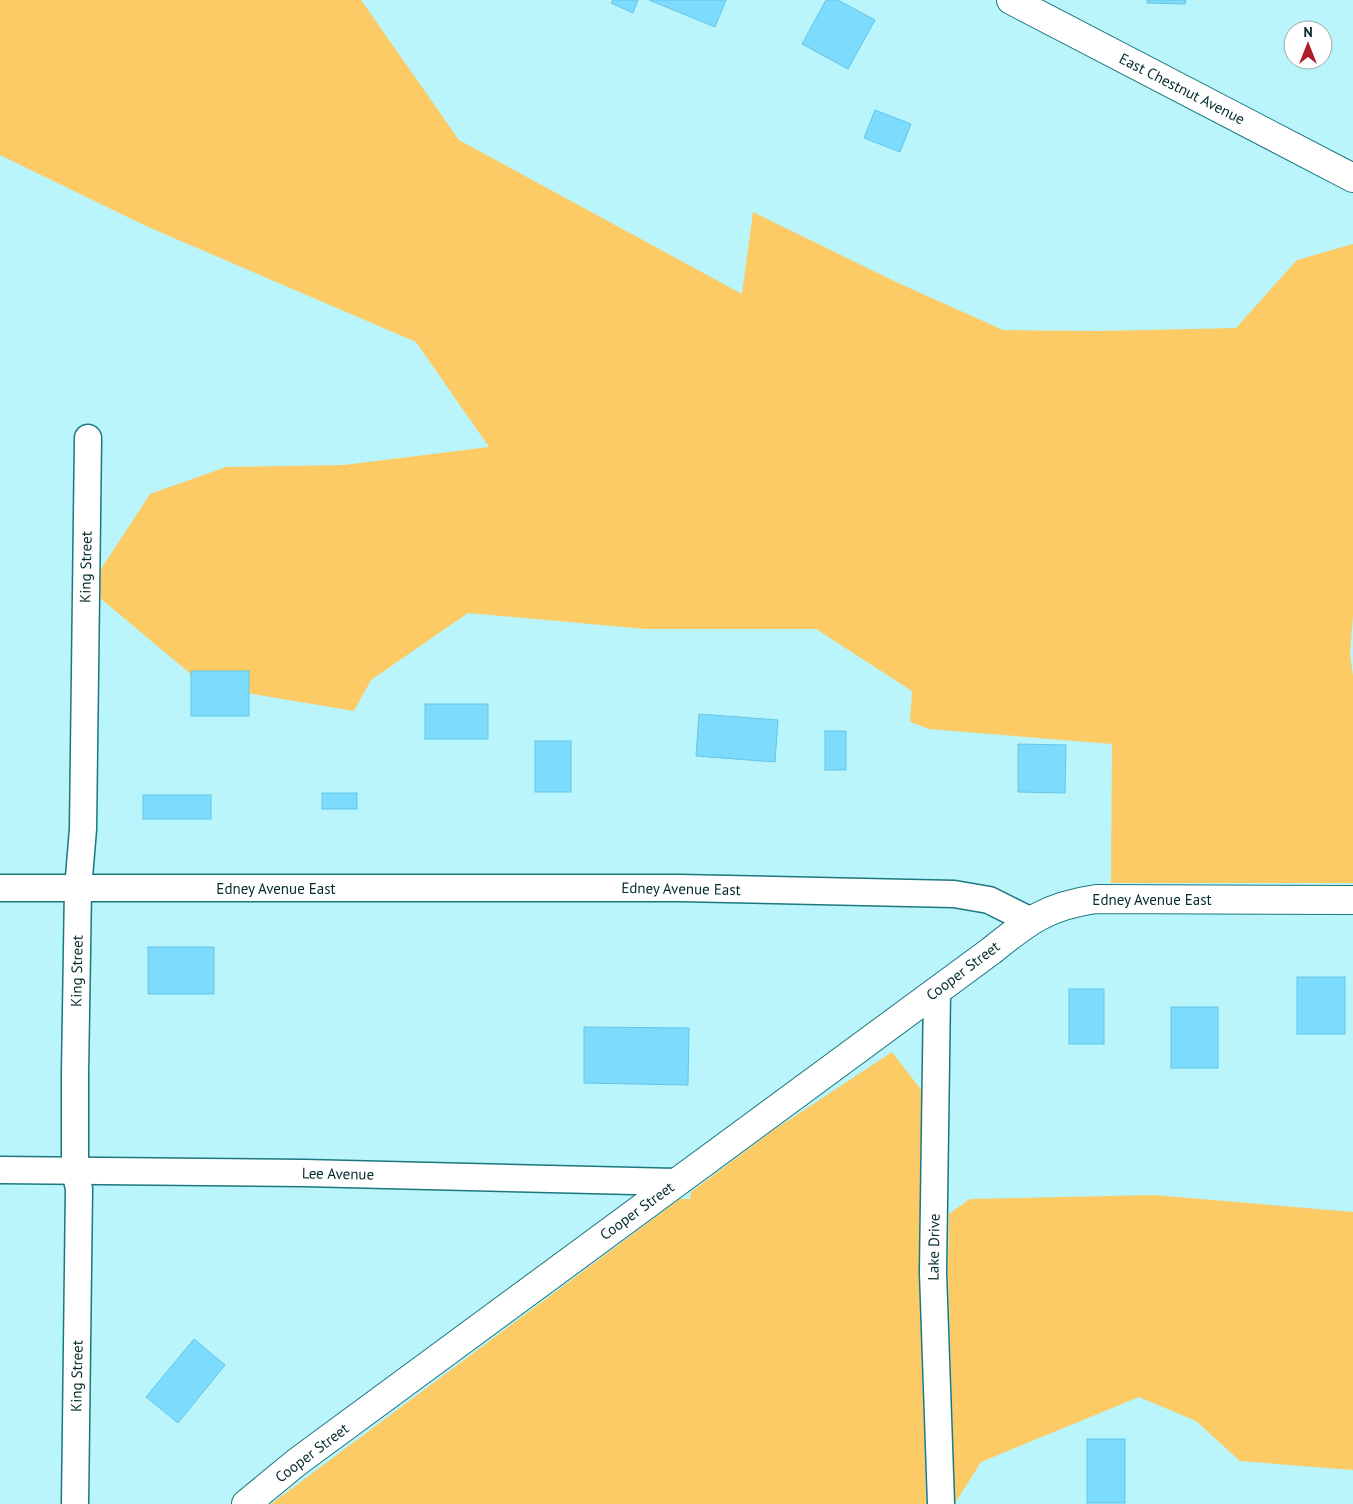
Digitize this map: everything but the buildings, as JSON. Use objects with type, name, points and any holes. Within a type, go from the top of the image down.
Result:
[{"type":"street","name":"East Chestnut Avenue","points":[[1011,0],[1353,178]]},
{"type":"street","name":"King Street","points":[[76,1504],[79,1189],[75,1170],[78,889],[83,829],[88,438]]},
{"type":"street","name":"Edney Avenue East","points":[[0,888],[678,888],[954,894],[989,900],[1029,920],[1060,907],[1096,900],[1353,900]]},
{"type":"street","name":"Cooper Street","points":[[246,1504],[297,1462],[937,991],[1029,920]]},
{"type":"street","name":"Lake Drive","points":[[937,991],[934,1272],[941,1504]]},
{"type":"street","name":"Lee Avenue","points":[[0,1170],[676,1182]]},
{"type":"shaded area","points":[[0,0],[361,0],[459,140],[742,294],[753,212],[896,282],[1003,330],[1099,331],[1236,328],[1297,260],[1353,244],[1353,616],[1350,654],[1353,676],[1353,883],[1111,883],[1112,744],[929,729],[910,722],[912,691],[816,629],[645,629],[468,613],[371,680],[354,711],[205,686],[100,598],[101,569],[150,494],[226,467],[344,465],[489,447],[416,342],[146,226],[0,155]]},
{"type":"shaded area","points":[[892,1052],[922,1091],[919,1272],[926,1504],[271,1504],[680,1199],[690,1199],[691,1192],[771,1132]]},
{"type":"shaded area","points":[[1154,1195],[1353,1212],[1353,1470],[1240,1461],[1196,1421],[1139,1397],[981,1462],[955,1503],[948,1272],[949,1214],[970,1199]]}]
